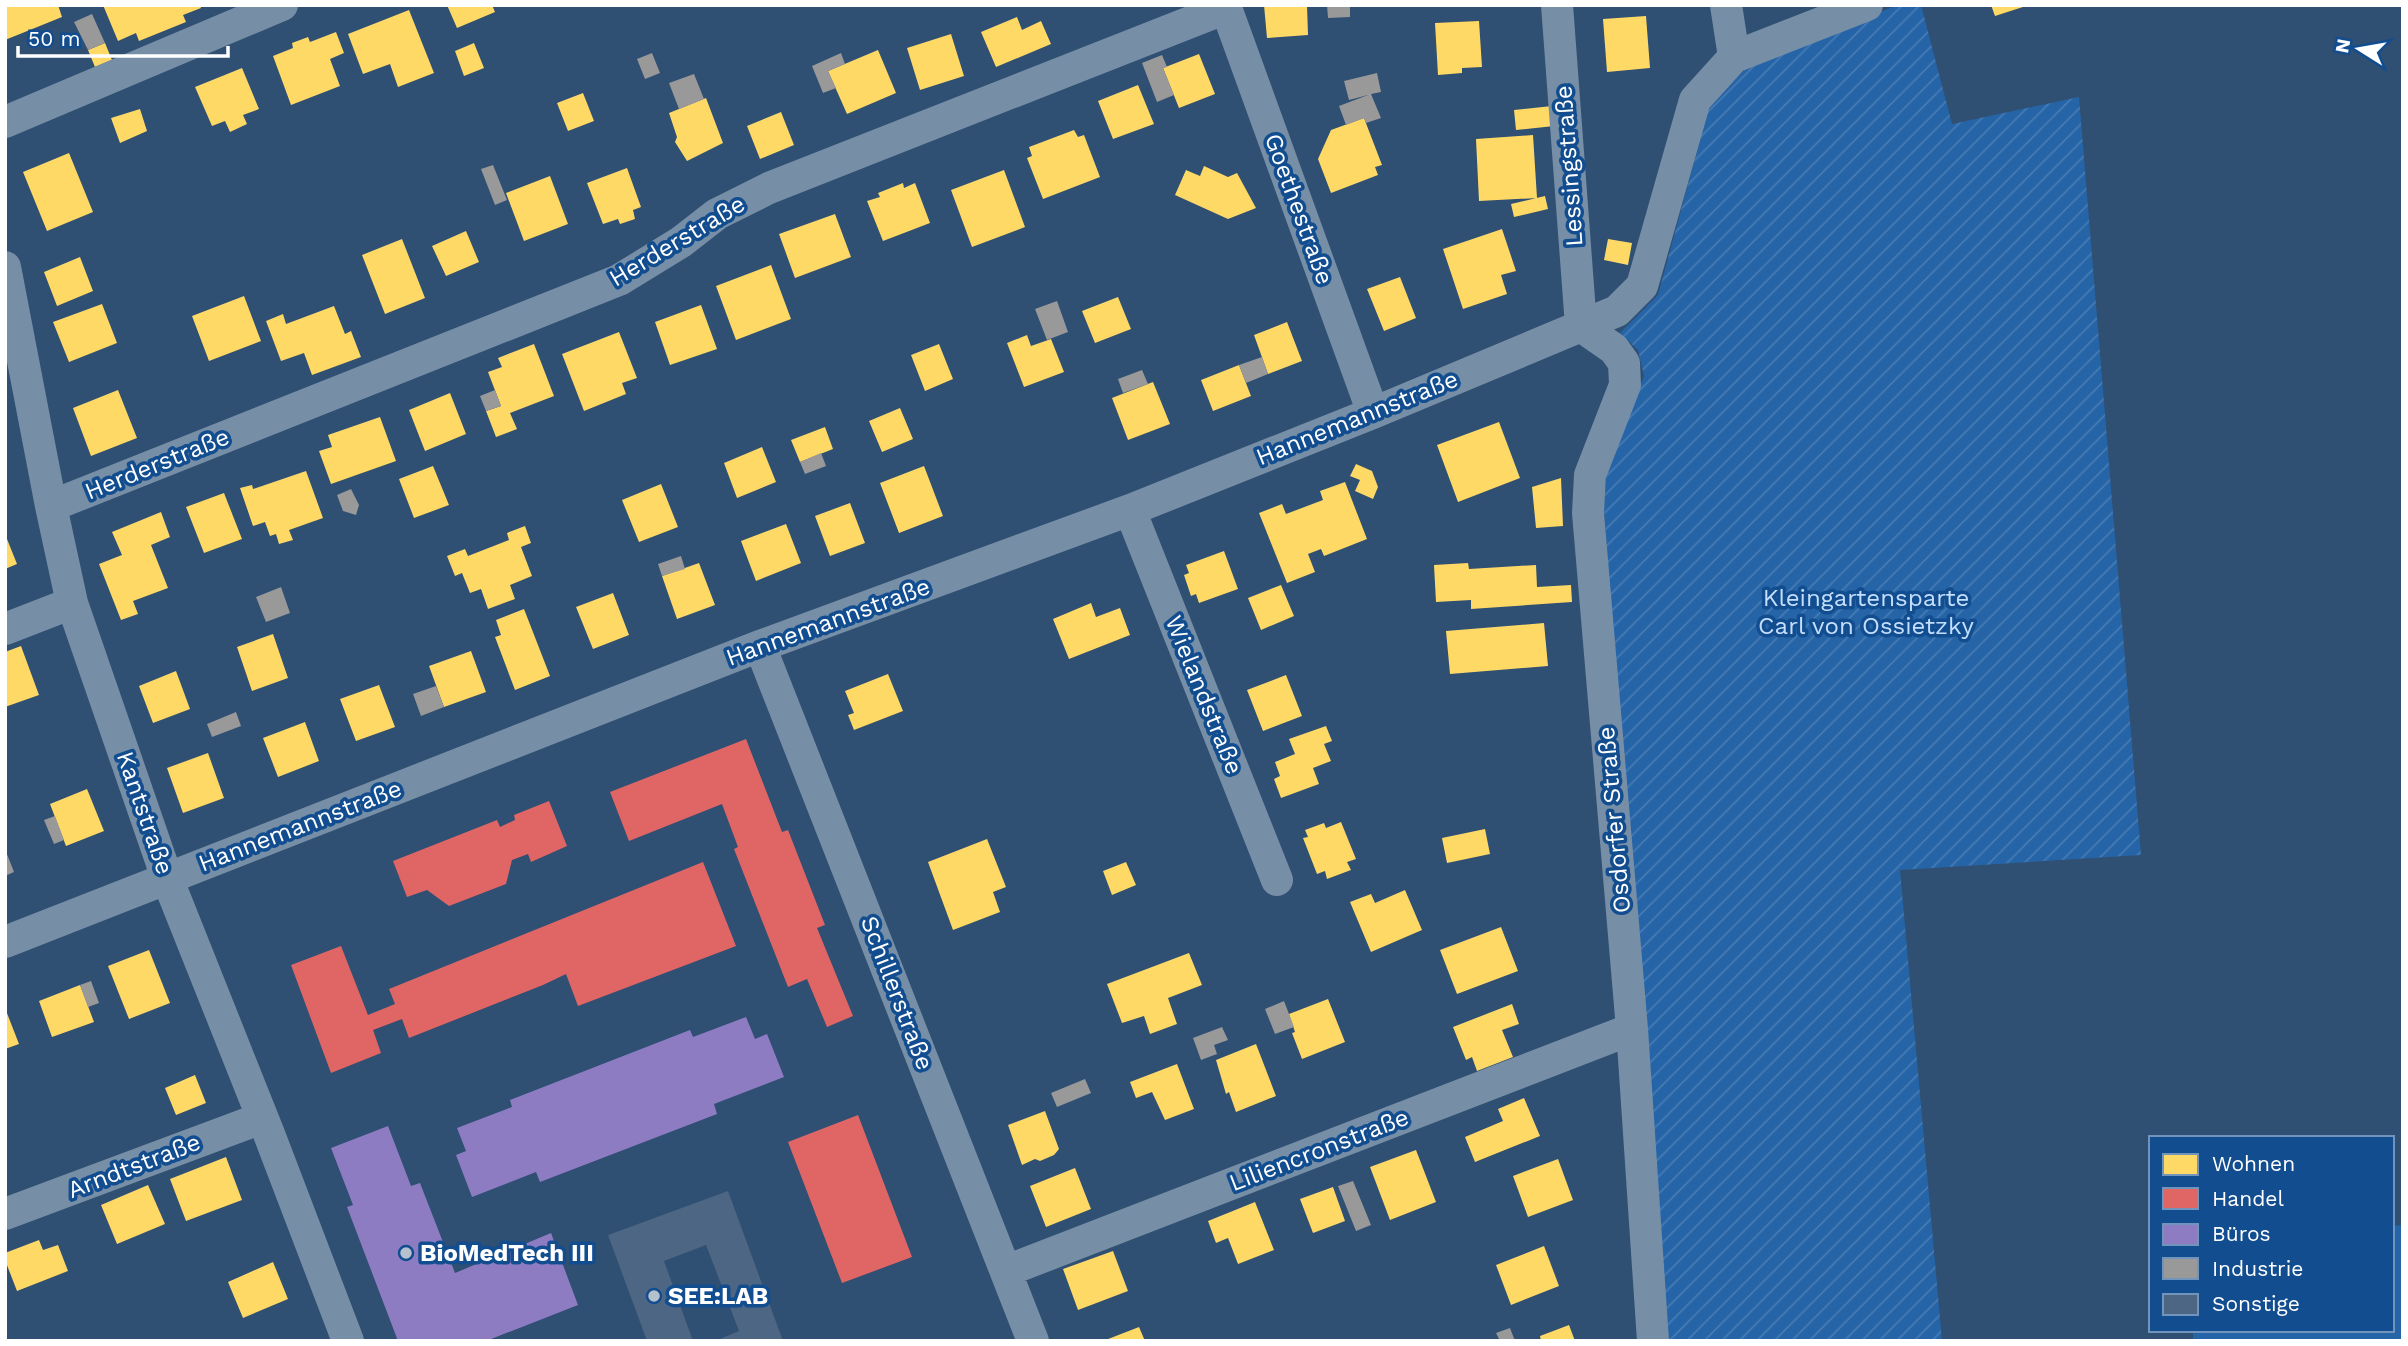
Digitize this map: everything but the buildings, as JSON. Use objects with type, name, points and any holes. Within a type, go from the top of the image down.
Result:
[{"type":"street","points":[[5,122],[282,5]]},
{"type":"street","name":"Lessingstraße","points":[[1557,5],[1581,326]]},
{"type":"street","points":[[1726,5],[1734,57],[1867,5]]},
{"type":"street","name":"Goethestraße","points":[[1225,7],[1373,413]]},
{"type":"street","name":"Herderstraße","points":[[51,506],[619,280],[681,242],[717,214],[768,188],[1225,7]]},
{"type":"street","name":"Hannemannstraße","points":[[5,942],[760,646],[1130,510],[1373,413],[1617,311],[1642,286],[1695,100],[1734,57]]},
{"type":"street","name":"Kantstraße","points":[[5,267],[12,335],[72,603],[167,878],[348,1341]]},
{"type":"street","name":"Osdorfer Straße","points":[[1581,326],[1614,349],[1624,363],[1625,385],[1590,475],[1588,513],[1632,1030],[1653,1341]]},
{"type":"street","name":"Wielandstraße","points":[[1130,510],[1277,880]]},
{"type":"street","points":[[5,629],[72,603]]},
{"type":"street","name":"Schillerstraße","points":[[760,646],[1033,1341]]},
{"type":"street","name":"Liliencronstraße","points":[[1006,1271],[1632,1030]]},
{"type":"street","name":"Arndtstraße","points":[[5,1214],[262,1118]]},
{"type":"green space","name":"Kleingartensparte Carl von Ossietzky","points":[[1897,5],[1921,5],[1952,124],[2079,97],[2141,855],[1900,870],[1942,1341],[1661,1341],[1604,509],[1606,477],[1644,376],[1638,350],[1620,333],[1658,295],[1709,107],[1745,69]]},
{"type":"green space","points":[[2403,1225],[2403,1341],[2193,1341],[2193,1332],[2394,1332],[2394,1226]]},
{"type":"place","name":"BioMedTech III","points":[[406,1253]]},
{"type":"place","name":"SEE:LAB","points":[[654,1296]]}]
